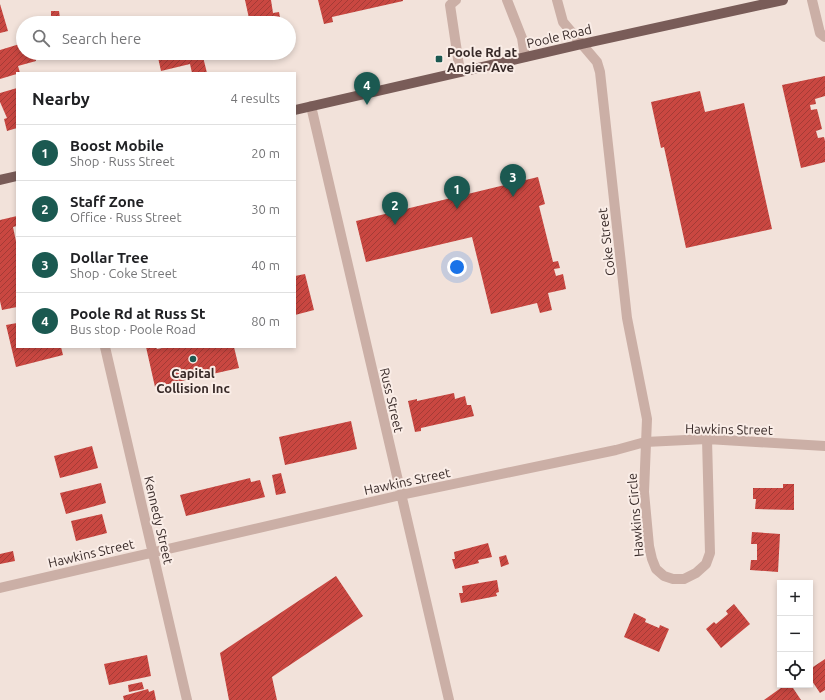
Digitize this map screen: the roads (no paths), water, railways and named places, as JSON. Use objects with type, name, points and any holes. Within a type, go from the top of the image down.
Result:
[{"type":"main road","name":"Poole Road","points":[[296,110],[582,44],[783,0]]},
{"type":"main road","points":[[0,180],[16,176]]},
{"type":"street","points":[[456,0],[450,5],[460,72]]},
{"type":"street","points":[[507,0],[522,38],[525,57]]},
{"type":"street","name":"Coke Street","points":[[557,0],[563,22],[597,62],[600,72],[628,318],[647,419],[645,442]]},
{"type":"street","points":[[812,0],[820,33],[825,38]]},
{"type":"street","name":"Russ Street","points":[[311,106],[449,700]]},
{"type":"street","name":"Kennedy Street","points":[[105,348],[188,700]]},
{"type":"street","name":"Hawkins Street","points":[[0,588],[401,495],[616,450],[645,442],[707,439],[825,446]]},
{"type":"street","name":"Hawkins Circle","points":[[645,442],[644,492],[649,546],[652,559],[656,569],[664,576],[672,579],[684,579],[696,573],[706,564],[710,553],[707,439]]},
{"type":"place","name":"Poole Rd at Angier Ave","points":[[439,59]]},
{"type":"place","name":"Poole Rd at Russ St","points":[[367,105]]},
{"type":"place","name":"Dollar Tree","points":[[513,197]]},
{"type":"place","name":"Boost Mobile","points":[[457,209]]},
{"type":"place","name":"Staff Zone","points":[[395,225]]},
{"type":"place","name":"Capital Collision Inc","points":[[193,359]]}]
